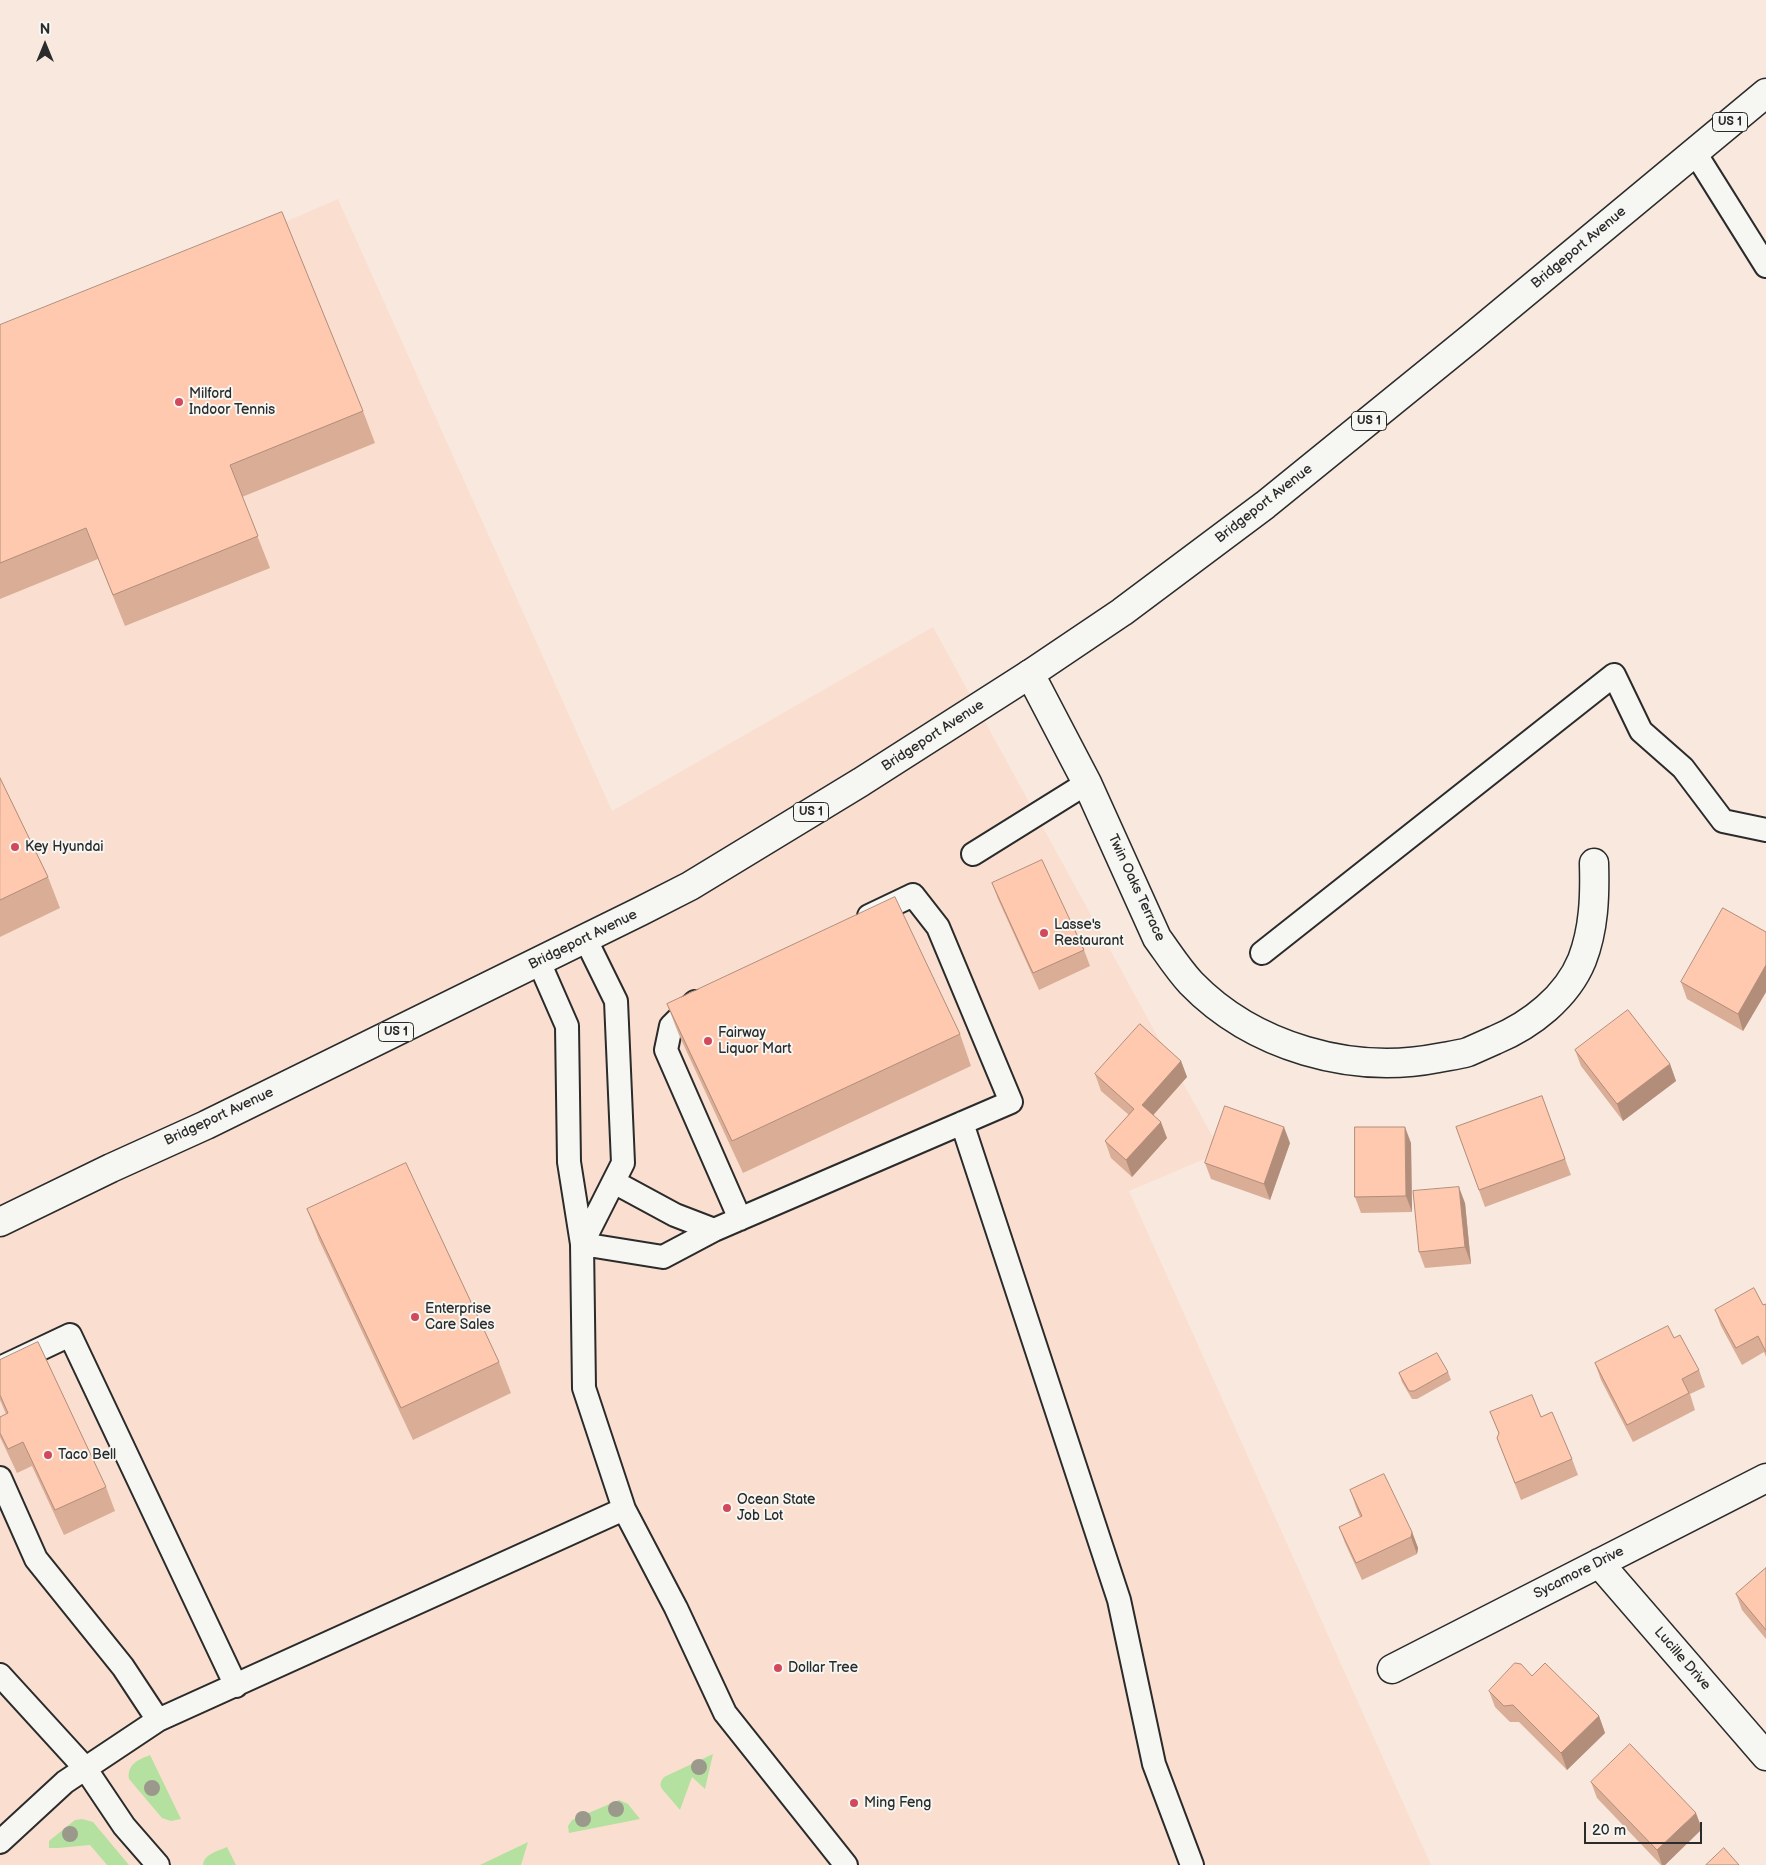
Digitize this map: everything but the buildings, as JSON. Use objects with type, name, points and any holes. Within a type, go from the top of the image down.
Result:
[{"type":"main road","name":"Bridgeport Avenue","points":[[0,1222],[539,962],[690,886],[861,782],[1030,674],[1122,612],[1265,505],[1472,337],[1766,93]]},
{"type":"main road","name":"Twin Oaks Terrace","points":[[1030,674],[1087,783],[1157,938],[1173,961],[1191,983],[1212,1002],[1232,1016],[1272,1039],[1304,1050],[1355,1061],[1392,1063],[1426,1060],[1466,1052],[1511,1033],[1551,1005],[1570,984],[1582,961],[1588,941],[1593,911],[1594,864]]},
{"type":"main road","name":"Sycamore Drive","points":[[1392,1670],[1766,1478]]},
{"type":"main road","name":"Lucille Drive","points":[[1599,1563],[1766,1756]]},
{"type":"lane","points":[[1694,151],[1766,266]]},
{"type":"lane","points":[[1262,953],[1614,675],[1641,731],[1682,768],[1723,821],[1766,830]]},
{"type":"lane","points":[[973,854],[1087,783]]},
{"type":"lane","points":[[582,1244],[663,1257],[714,1230],[1011,1102],[938,927],[913,895],[850,926]]},
{"type":"lane","points":[[582,1244],[624,1163],[616,1001],[585,938]]},
{"type":"lane","points":[[539,962],[568,1026],[569,1162],[582,1244],[584,1388],[624,1509],[676,1608],[725,1713],[846,1865]]},
{"type":"lane","points":[[715,991],[697,1000],[671,1026],[666,1050],[740,1219]]},
{"type":"lane","points":[[962,1123],[1119,1600],[1154,1764],[1192,1865]]},
{"type":"lane","points":[[614,1182],[675,1215],[714,1230]]},
{"type":"lane","points":[[0,1368],[70,1335],[236,1686]]},
{"type":"lane","points":[[0,1478],[36,1559],[123,1668],[158,1720]]},
{"type":"lane","points":[[0,1842],[65,1782],[158,1720],[624,1509]]},
{"type":"lane","points":[[0,1675],[85,1768],[124,1826],[158,1865]]},
{"type":"shaded area","points":[[338,199],[612,811],[933,627],[1221,1152],[1129,1191],[1431,1865],[0,1865],[0,345]]},
{"type":"green space","points":[[713,1754],[705,1789],[692,1777],[680,1810],[662,1789],[662,1780],[664,1777]]},
{"type":"green space","points":[[150,1755],[181,1819],[171,1821],[162,1818],[129,1779],[131,1767]]},
{"type":"green space","points":[[619,1800],[628,1804],[640,1819],[569,1833],[568,1826],[572,1820]]},
{"type":"green space","points":[[82,1819],[93,1822],[129,1865],[107,1865],[90,1845],[49,1848],[49,1841],[75,1820]]},
{"type":"green space","points":[[528,1842],[521,1865],[480,1865]]},
{"type":"green space","points":[[227,1847],[236,1865],[203,1865],[206,1858]]},
{"type":"place","name":"Milford Indoor Tennis","points":[[179,402]]},
{"type":"place","name":"Key Hyundai","points":[[15,847]]},
{"type":"place","name":"Lasse's Restaurant","points":[[1044,933]]},
{"type":"place","name":"Fairway Liquor Mart","points":[[708,1041]]},
{"type":"place","name":"Enterprise Care Sales","points":[[415,1317]]},
{"type":"place","name":"Taco Bell","points":[[48,1455]]},
{"type":"place","name":"Ocean State Job Lot","points":[[727,1508]]},
{"type":"place","name":"Dollar Tree","points":[[778,1668]]},
{"type":"place","name":"Ming Feng","points":[[854,1803]]}]
